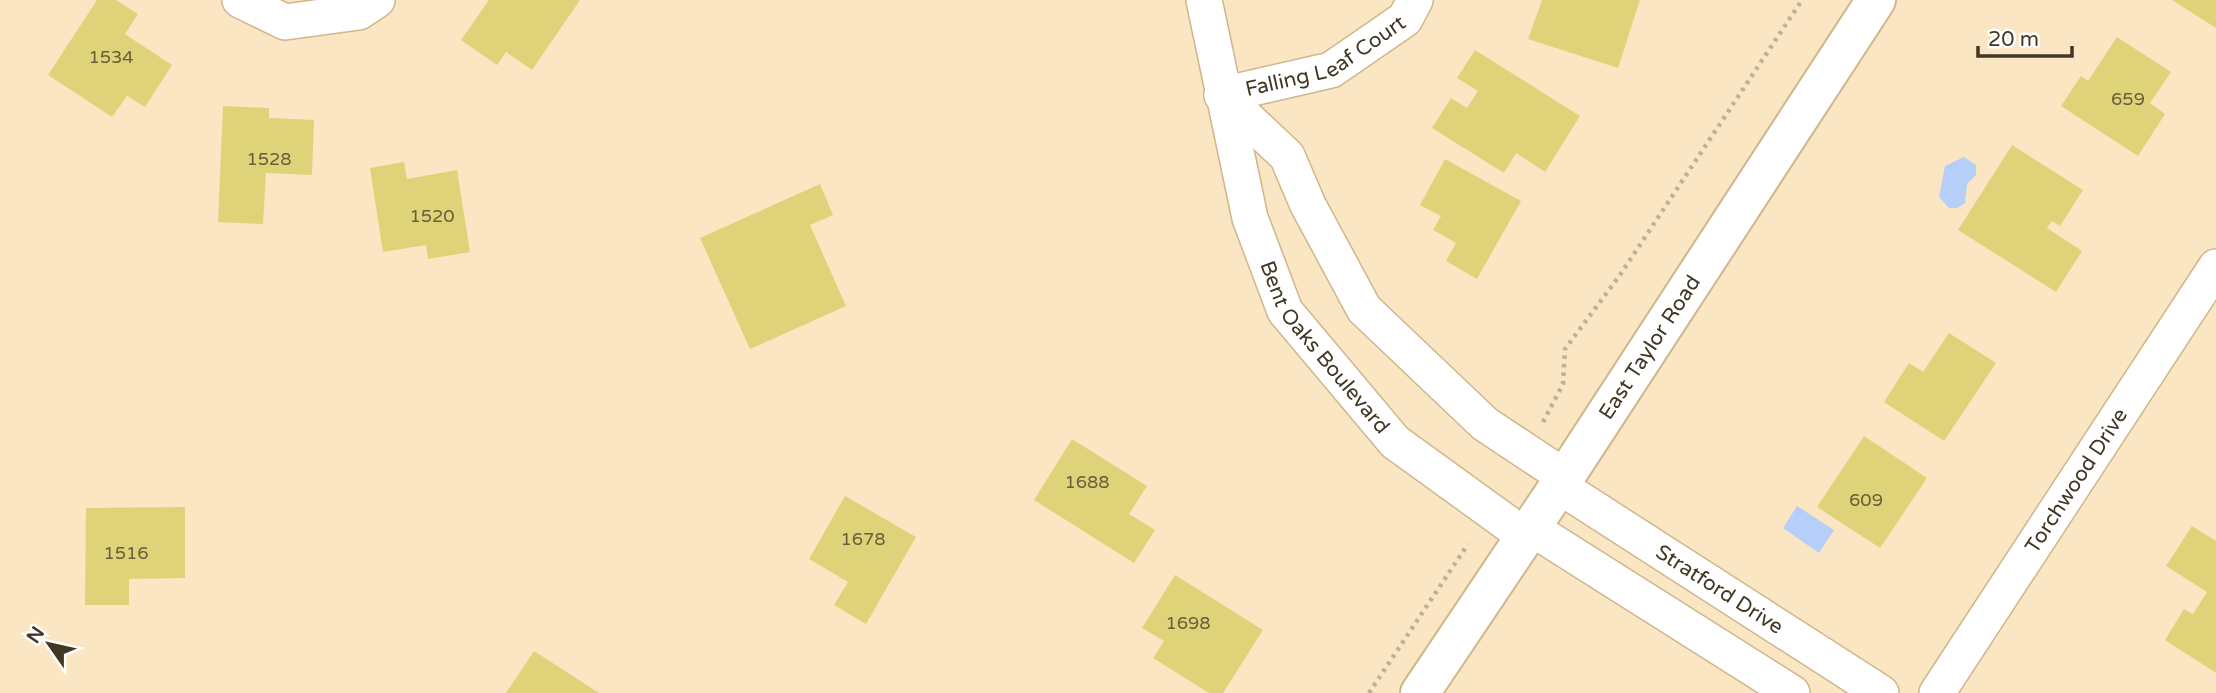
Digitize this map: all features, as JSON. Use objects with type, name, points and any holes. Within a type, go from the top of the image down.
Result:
[{"type":"main road","name":"East Taylor Road","points":[[1420,693],[1876,0]]},
{"type":"street","points":[[240,0],[285,22],[359,12],[377,0]]},
{"type":"street","name":"Bent Oaks Boulevard","points":[[1203,0],[1250,218],[1285,311],[1395,442],[1528,532]]},
{"type":"street","name":"Falling Leaf Court","points":[[1222,95],[1331,70],[1405,19],[1415,0]]},
{"type":"street","points":[[1222,95],[1287,156],[1308,205],[1364,309],[1485,424],[1562,481]]},
{"type":"street","name":"Torchwood Drive","points":[[1937,693],[2216,267]]},
{"type":"street","name":"Stratford Drive","points":[[1562,481],[1881,693]]},
{"type":"street","points":[[1528,532],[1792,693]]},
{"type":"path","points":[[1540,426],[1563,384],[1565,349],[1620,275],[1802,0]]},
{"type":"path","points":[[1368,693],[1468,544]]},
{"type":"water","points":[[1964,157],[1976,165],[1976,175],[1967,184],[1965,203],[1957,208],[1949,208],[1939,197],[1945,166]]},
{"type":"water","points":[[1797,506],[1834,530],[1819,553],[1783,528]]},
{"type":"building","points":[[97,0],[116,0],[138,14],[125,34],[172,65],[145,107],[127,96],[112,117],[48,75]]},
{"type":"building","points":[[489,0],[580,0],[532,70],[506,52],[497,65],[461,40]]},
{"type":"building","points":[[1542,0],[1640,0],[1618,68],[1528,39]]},
{"type":"building","points":[[2172,0],[2216,0],[2216,28]]},
{"type":"building","points":[[2117,37],[2171,72],[2150,103],[2165,114],[2138,156],[2061,106],[2081,76],[2088,81]]},
{"type":"building","points":[[1475,50],[1580,116],[1545,172],[1516,153],[1504,173],[1432,128],[1451,98],[1467,108],[1478,91],[1457,78]]},
{"type":"building","points":[[223,106],[269,108],[269,118],[314,120],[312,175],[266,173],[263,224],[218,222]]},
{"type":"building","points":[[2012,145],[2083,190],[2060,226],[2052,221],[2047,228],[2082,251],[2056,292],[1958,230]]},
{"type":"building","points":[[1445,159],[1521,201],[1477,279],[1446,261],[1456,243],[1433,230],[1441,216],[1420,205]]},
{"type":"building","points":[[404,162],[407,179],[457,170],[470,252],[428,259],[426,245],[383,252],[370,168]]},
{"type":"building","points":[[820,184],[833,215],[810,225],[846,306],[750,349],[700,238]]},
{"type":"building","points":[[1949,333],[1996,363],[1944,441],[1884,402],[1909,363],[1923,372]]},
{"type":"building","points":[[1864,436],[1927,478],[1880,548],[1817,507]]},
{"type":"building","points":[[1072,439],[1147,486],[1129,514],[1155,530],[1134,563],[1034,500]]},
{"type":"building","points":[[845,496],[916,537],[866,624],[834,605],[848,582],[809,559]]},
{"type":"building","points":[[185,507],[185,578],[129,579],[129,605],[85,605],[86,508]]},
{"type":"building","points":[[2192,526],[2216,541],[2216,673],[2165,640],[2184,609],[2193,614],[2207,592],[2166,566]]},
{"type":"building","points":[[1175,575],[1263,630],[1223,693],[1209,693],[1153,658],[1164,641],[1142,628]]},
{"type":"building","points":[[534,651],[599,693],[506,693]]}]
